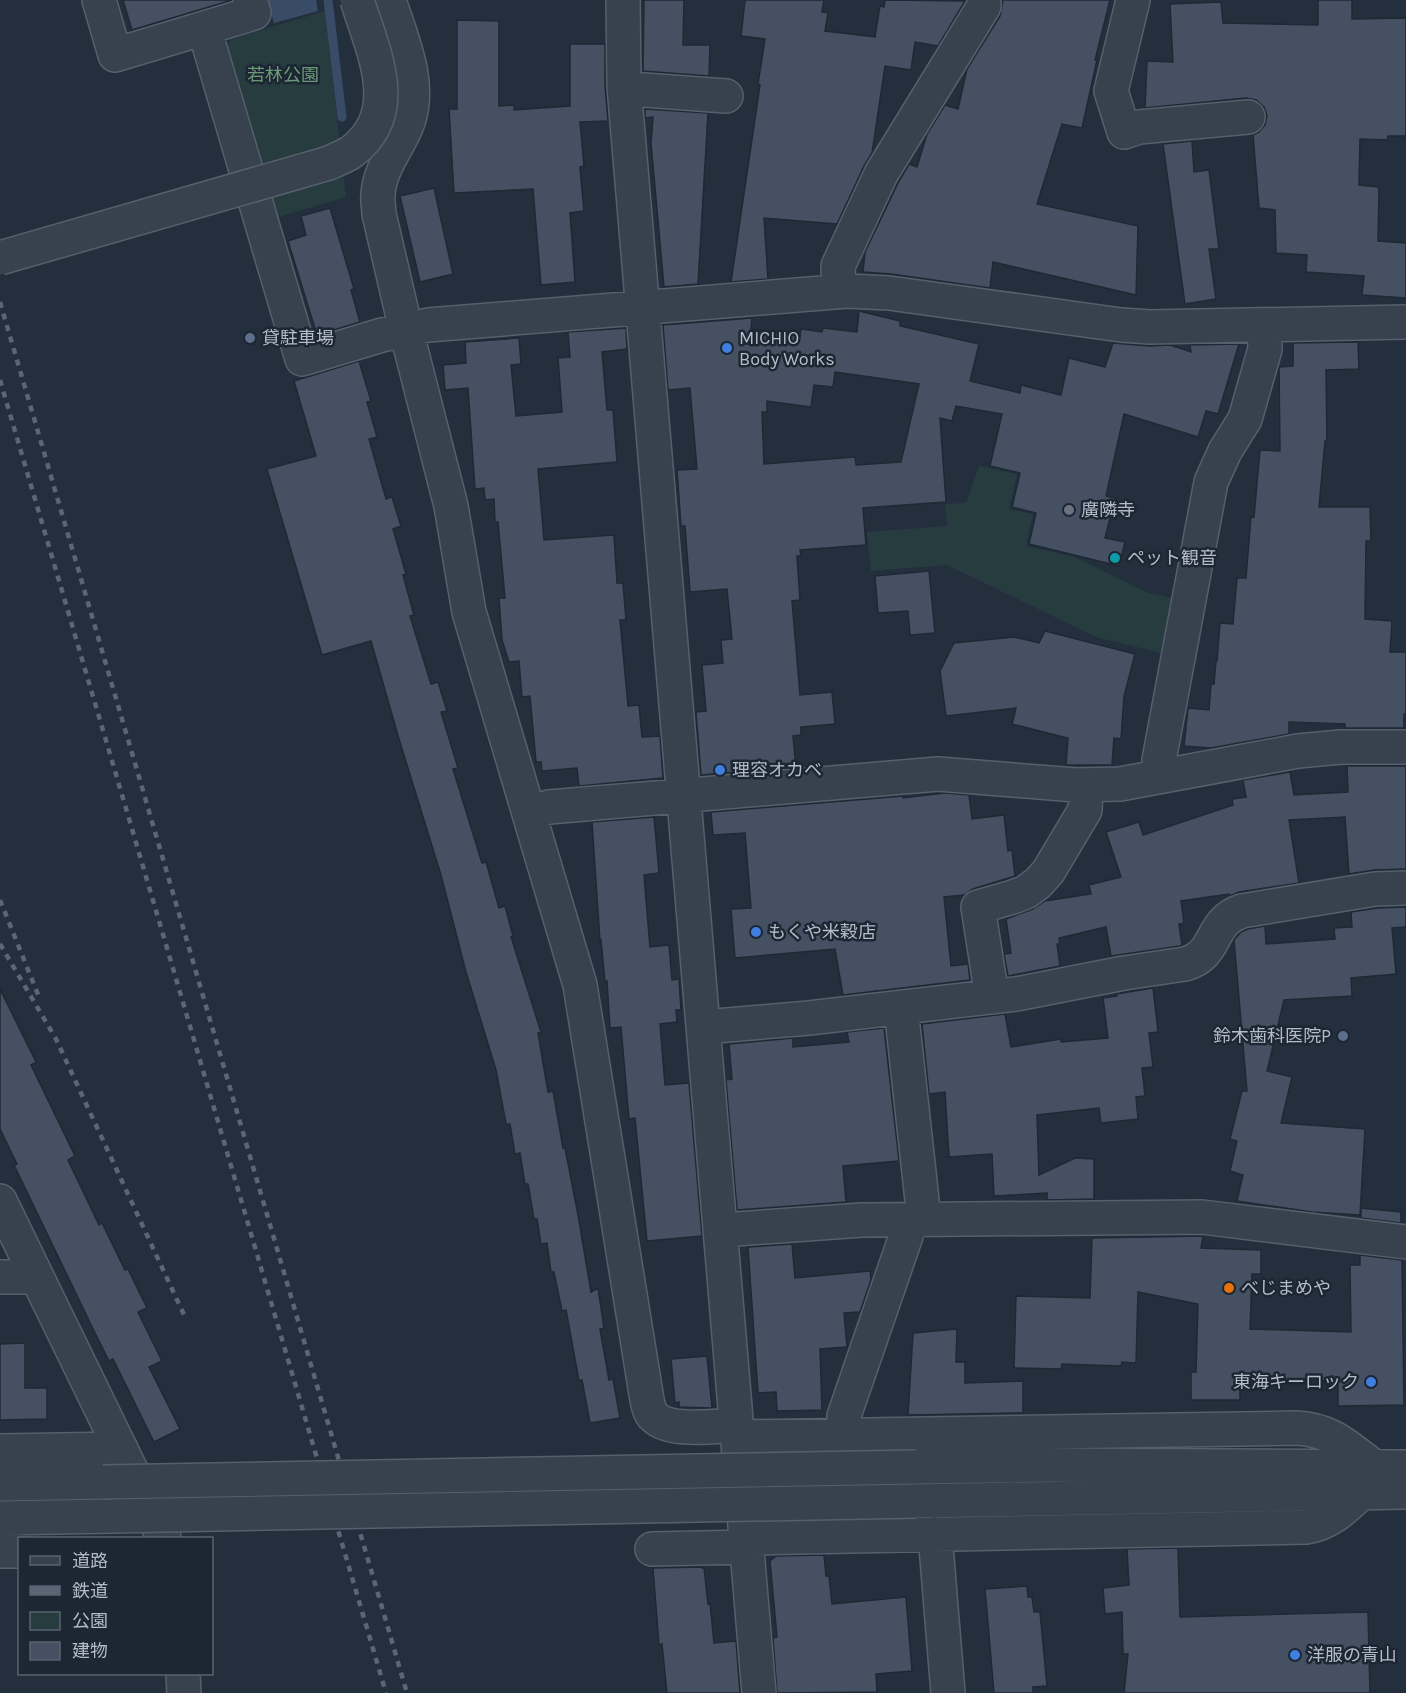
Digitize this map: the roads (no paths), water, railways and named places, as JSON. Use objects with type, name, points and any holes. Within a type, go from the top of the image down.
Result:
[{"type":"street","points":[[99,0],[115,55],[254,13],[250,0]]},
{"type":"street","points":[[0,258],[328,163],[348,154],[363,141],[375,124],[381,105],[382,84],[357,0]]},
{"type":"street","points":[[389,0],[408,62],[413,102],[408,122],[381,178],[378,196],[379,214],[405,330],[451,506],[469,612],[580,986],[651,1414],[662,1423],[676,1426],[844,1436],[1303,1428],[1322,1431],[1334,1437],[1368,1480]]},
{"type":"street","points":[[623,0],[625,91],[759,1693]]},
{"type":"street","points":[[839,291],[838,266],[881,174],[984,6],[984,0]]},
{"type":"street","points":[[1132,0],[1111,91],[1124,132],[1139,127],[1248,117]]},
{"type":"street","points":[[204,28],[302,359],[382,335],[428,325],[839,291],[889,293],[1136,326],[1406,322]]},
{"type":"street","points":[[625,91],[644,90],[726,96]]},
{"type":"street","points":[[1162,776],[1160,760],[1211,482],[1225,451],[1245,419],[1265,349],[1264,325]]},
{"type":"street","points":[[529,813],[549,807],[938,774],[1086,786],[1120,784],[1298,751],[1341,747],[1406,747]]},
{"type":"street","points":[[992,997],[978,907],[1026,892],[1048,872],[1085,810],[1086,786]]},
{"type":"street","points":[[704,1027],[809,1018],[1016,994],[1194,962],[1203,956],[1225,920],[1233,914],[1374,889],[1406,888]]},
{"type":"street","points":[[844,1436],[844,1416],[906,1236],[922,1200],[901,1008]]},
{"type":"street","points":[[0,1201],[163,1537]]},
{"type":"street","points":[[722,1230],[862,1220],[1202,1216],[1406,1242]]},
{"type":"street","points":[[0,1277],[37,1276]]},
{"type":"street","points":[[0,1451],[121,1449]]},
{"type":"street","points":[[0,1484],[1055,1465],[1368,1480],[1406,1492]]},
{"type":"street","points":[[0,1518],[916,1501],[1368,1480],[1406,1467]]},
{"type":"street","points":[[652,1549],[747,1542],[935,1534],[1306,1527],[1329,1520],[1368,1480]]},
{"type":"street","points":[[935,1534],[948,1693]]},
{"type":"street","points":[[0,1551],[18,1551]]},
{"type":"street","points":[[183,1675],[184,1693]]},
{"type":"water","points":[[267,0],[316,0],[318,11],[274,23]]},
{"type":"waterway","points":[[328,0],[342,117]]},
{"type":"railway","points":[[0,302],[407,1693]]},
{"type":"railway","points":[[0,380],[386,1693]]},
{"type":"railway","points":[[0,900],[39,997]]},
{"type":"railway","points":[[0,944],[56,1039],[185,1317]]},
{"type":"place","name":"貸駐車場","points":[[250,338]]},
{"type":"place","name":"MICHIO Body Works","points":[[727,348]]},
{"type":"place","name":"廣隣寺","points":[[1069,510]]},
{"type":"place","name":"ペット観音","points":[[1115,558]]},
{"type":"place","name":"理容オカベ","points":[[720,770]]},
{"type":"place","name":"もくや米穀店","points":[[756,932]]},
{"type":"place","name":"鈴木歯科医院P","points":[[1343,1036]]},
{"type":"place","name":"べじまめや","points":[[1229,1288]]},
{"type":"place","name":"東海キーロック","points":[[1371,1382]]},
{"type":"place","name":"洋服の青山","points":[[1295,1655]]},
{"type":"park label","name":"若林公園","points":[[283,75]]}]
